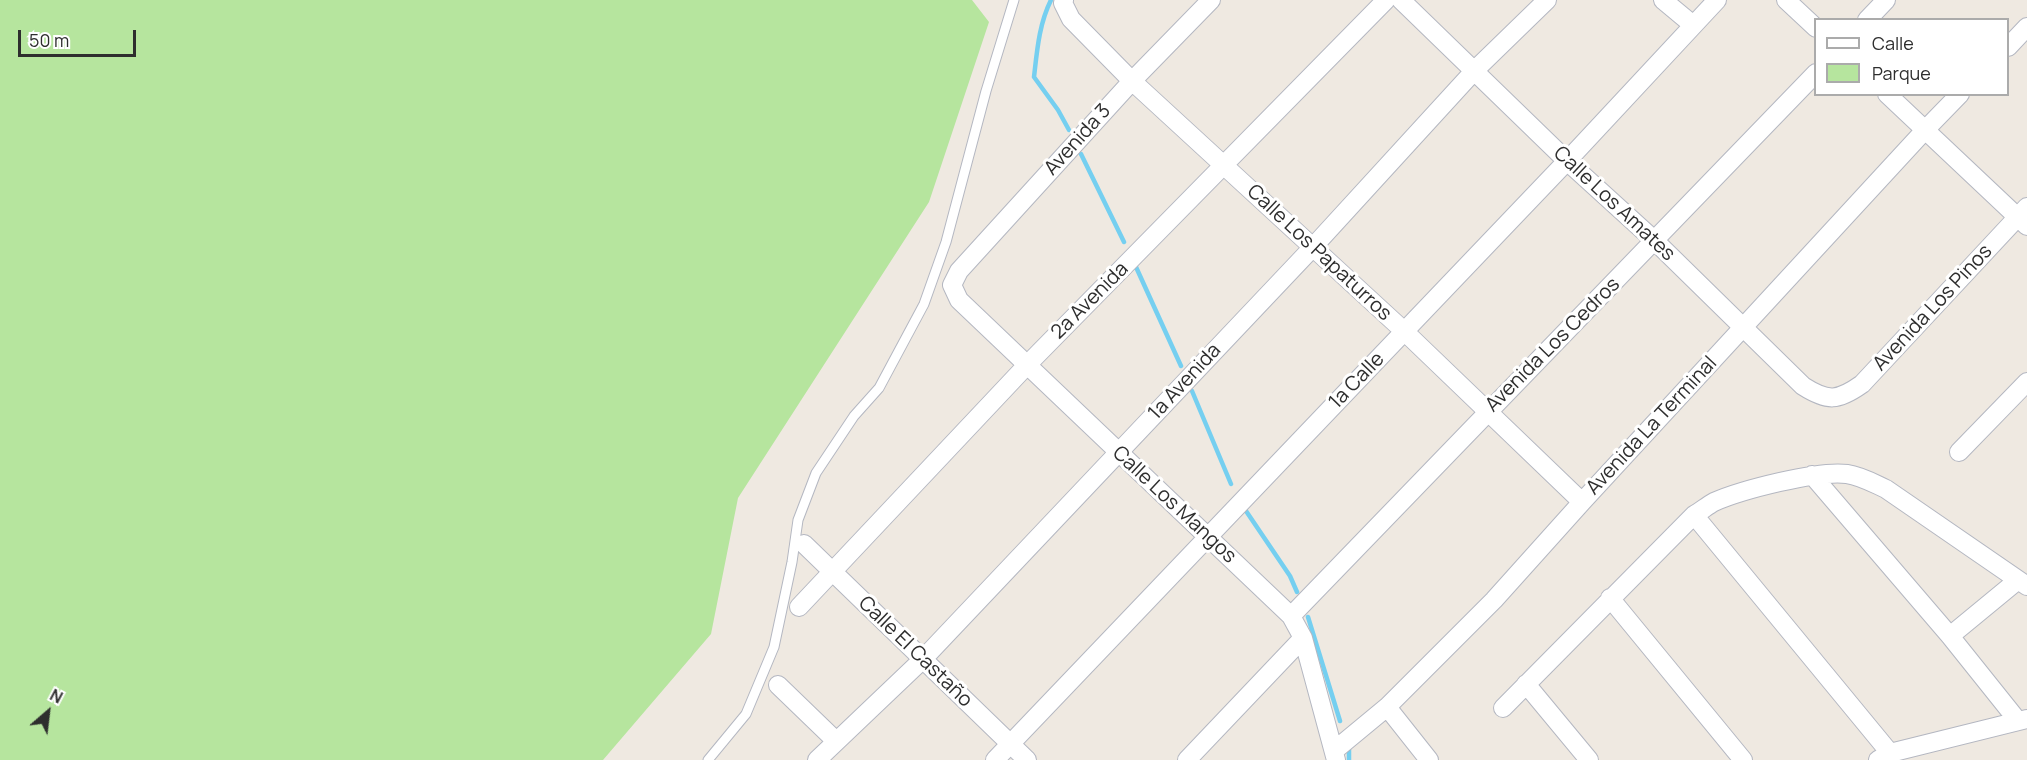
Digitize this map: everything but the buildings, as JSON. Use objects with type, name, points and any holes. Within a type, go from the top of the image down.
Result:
[{"type":"street","name":"Calle Los Papaturros","points":[[1064,0],[1063,3],[1071,19],[1132,81],[1404,331],[1582,502]]},
{"type":"street","name":"Avenida 3","points":[[952,285],[959,271],[1132,81],[1211,0]]},
{"type":"street","name":"2a Avenida","points":[[799,607],[1027,365],[1386,0]]},
{"type":"street","name":"Calle Los Amates","points":[[1401,0],[1568,161],[1655,241],[1803,386],[1817,395],[1832,399]]},
{"type":"street","name":"1a Avenida","points":[[817,760],[922,660],[1313,247],[1475,70],[1547,0]]},
{"type":"street","points":[[1663,0],[1693,25]]},
{"type":"street","name":"1a Calle","points":[[995,760],[1568,161],[1717,0]]},
{"type":"street","points":[[1786,0],[1814,27]]},
{"type":"street","points":[[1869,18],[1886,0]]},
{"type":"street","points":[[2009,45],[2027,27]]},
{"type":"street","name":"Avenida Los Cedros","points":[[1291,616],[1814,74]]},
{"type":"street","points":[[1889,96],[2024,216]]},
{"type":"street","name":"Avenida La Terminal","points":[[1336,755],[1494,600],[1958,96]]},
{"type":"street","name":"Avenida Los Pinos","points":[[1832,399],[1847,395],[1862,384],[2024,216]]},
{"type":"street","name":"Calle Los Mangos","points":[[952,285],[958,300],[1291,616],[1303,638],[1336,755]]},
{"type":"street","points":[[1959,452],[2027,382]]},
{"type":"street","points":[[1503,708],[1695,515],[1713,503],[1738,494],[1812,475],[1846,474],[1886,489],[2022,583],[1950,636]]},
{"type":"street","points":[[1695,515],[1884,756],[2022,720],[1812,475]]},
{"type":"street","name":"Calle El Castaño","points":[[804,544],[1027,760]]},
{"type":"street","points":[[1610,598],[1743,760]]},
{"type":"street","points":[[1187,760],[1303,638]]},
{"type":"street","points":[[1526,684],[1589,760]]},
{"type":"street","points":[[778,685],[836,741]]},
{"type":"street","points":[[1387,707],[1429,760]]},
{"type":"lane","points":[[708,760],[746,714],[774,647],[792,562],[798,520],[816,473],[854,416],[879,388],[924,304],[946,242],[986,91],[1014,0]]},
{"type":"green space","points":[[0,0],[972,0],[989,22],[929,202],[738,498],[711,634],[603,760],[0,760]]},
{"type":"waterway","points":[[1051,0],[1041,28],[1034,77],[1058,110],[1069,130]]},
{"type":"waterway","points":[[1081,154],[1124,242]]},
{"type":"waterway","points":[[1136,267],[1181,366]]},
{"type":"waterway","points":[[1192,391],[1231,484]]},
{"type":"waterway","points":[[1244,508],[1290,576],[1297,592]]},
{"type":"waterway","points":[[1308,617],[1340,721]]},
{"type":"waterway","points":[[1349,746],[1349,760]]}]
